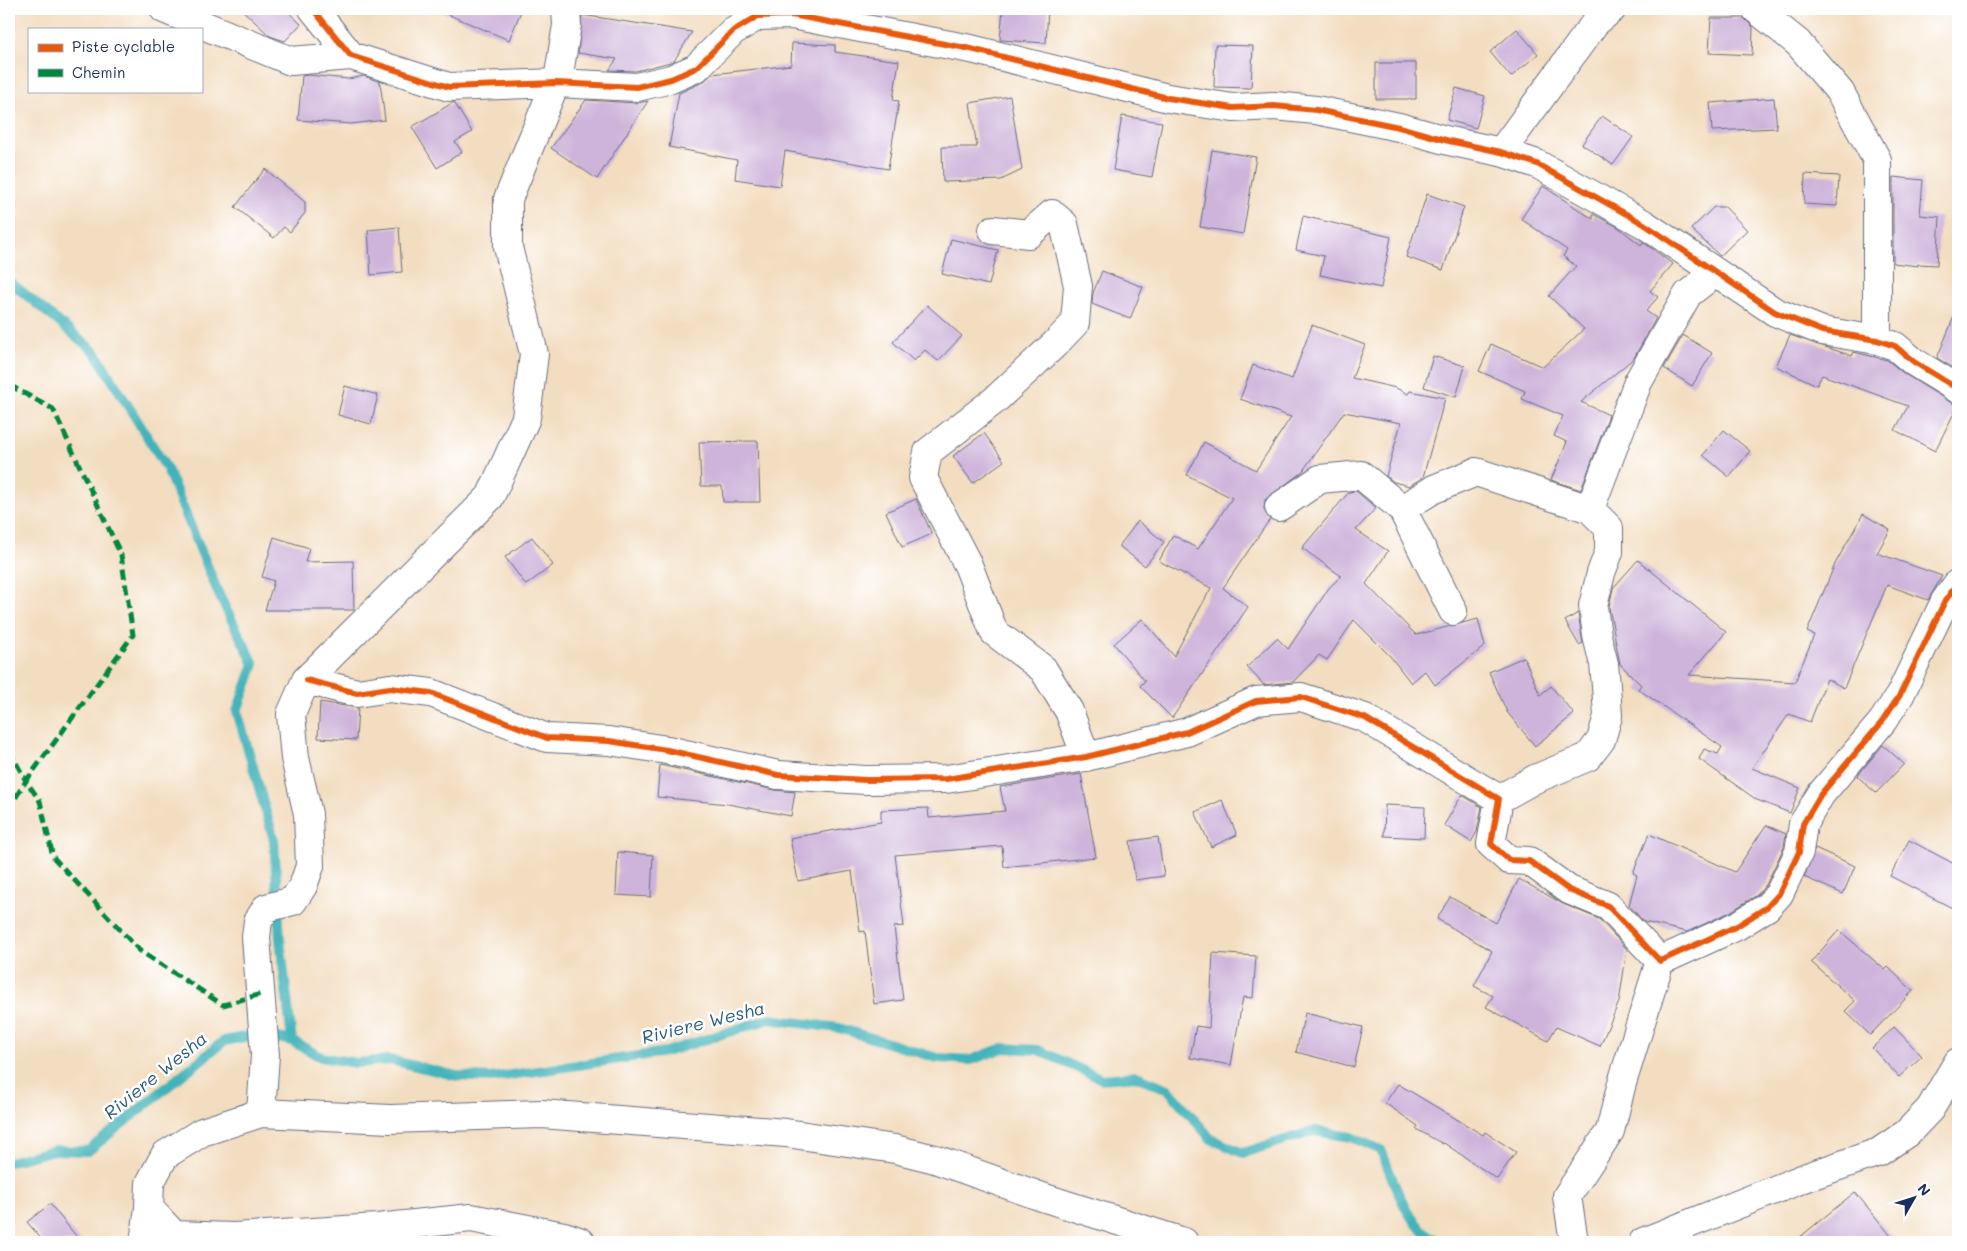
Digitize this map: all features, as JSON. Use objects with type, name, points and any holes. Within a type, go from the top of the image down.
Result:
[{"type":"street","points":[[164,9],[292,61],[351,56],[450,86],[556,83],[637,87],[671,80],[696,68],[733,31],[758,16],[792,15],[971,49],[1168,98],[1234,108],[1274,106],[1316,110],[1399,127],[1449,141],[1501,152],[1537,164],[1644,224],[1775,312],[1822,331],[1877,340],[1895,346],[1914,362],[1958,389]]},
{"type":"street","points":[[313,9],[351,56]]},
{"type":"street","points":[[261,1114],[265,1055],[256,937],[258,921],[266,908],[293,900],[303,886],[310,866],[308,814],[295,758],[291,714],[306,680],[490,497],[526,418],[534,354],[508,247],[508,200],[556,83],[566,25],[566,9]]},
{"type":"street","points":[[1501,152],[1595,23],[1612,9]]},
{"type":"street","points":[[1756,9],[1798,43],[1840,92],[1877,160],[1877,340]]},
{"type":"street","points":[[993,230],[1029,234],[1052,214],[1064,224],[1078,286],[1075,323],[994,400],[928,452],[923,478],[968,565],[994,632],[1043,670],[1069,711],[1086,756]]},
{"type":"street","points":[[1590,509],[1638,382],[1688,294],[1715,273]]},
{"type":"street","points":[[1402,510],[1434,489],[1476,472],[1590,509],[1609,528],[1610,552],[1601,573],[1593,606],[1597,636],[1604,664],[1608,716],[1601,740],[1588,757],[1534,779],[1499,800],[1491,844],[1509,860],[1529,861],[1569,890],[1608,906],[1660,961]]},
{"type":"street","points":[[1279,507],[1320,479],[1362,475],[1402,510],[1452,611]]},
{"type":"street","points":[[1574,1242],[1567,1196],[1610,1131],[1622,1083],[1660,961],[1736,926],[1767,907],[1779,894],[1799,852],[1803,824],[1821,794],[1882,722],[1900,695],[1945,601],[1958,583]]},
{"type":"street","points":[[306,680],[356,693],[390,688],[430,693],[547,738],[609,741],[667,750],[778,775],[866,780],[946,779],[1086,756],[1187,732],[1256,701],[1301,697],[1365,718],[1499,800]]},
{"type":"street","points":[[1643,1242],[1807,1177],[1878,1152],[1907,1133],[1930,1109],[1958,1062]]},
{"type":"street","points":[[144,1242],[149,1208],[150,1183],[165,1155],[202,1132],[261,1114],[390,1119],[542,1114],[786,1133],[895,1149],[935,1159],[1045,1198],[1184,1242]]},
{"type":"street","points":[[149,1208],[174,1235],[244,1237],[377,1228],[471,1218],[564,1236],[581,1242]]},
{"type":"building","points":[[241,9],[285,9],[301,24],[285,41],[270,36]]},
{"type":"building","points":[[435,9],[522,9],[509,40]]},
{"type":"building","points":[[1003,9],[1048,9],[1046,43],[1000,40]]},
{"type":"building","points":[[582,15],[692,32],[674,61],[636,71],[609,70],[617,59],[578,53]]},
{"type":"building","points":[[1711,18],[1744,18],[1753,27],[1752,55],[1709,53]]},
{"type":"building","points":[[1517,29],[1538,54],[1511,77],[1490,52]]},
{"type":"building","points":[[792,43],[835,45],[835,52],[899,61],[893,100],[899,101],[888,169],[785,151],[780,186],[735,179],[737,160],[669,147],[679,93],[703,82],[712,74],[791,65]]},
{"type":"building","points":[[1215,45],[1253,46],[1251,88],[1214,87]]},
{"type":"building","points":[[1376,63],[1416,63],[1416,99],[1376,99]]},
{"type":"building","points":[[302,76],[348,79],[364,76],[380,82],[385,120],[351,124],[298,120]]},
{"type":"building","points":[[1456,88],[1485,96],[1476,128],[1447,120]]},
{"type":"building","points":[[1010,96],[1022,170],[1001,180],[943,182],[942,147],[977,147],[970,103]]},
{"type":"building","points":[[1774,98],[1777,128],[1712,131],[1710,103]]},
{"type":"building","points":[[586,100],[636,103],[648,101],[597,179],[551,148]]},
{"type":"building","points":[[454,102],[472,132],[455,142],[462,152],[437,168],[412,127]]},
{"type":"building","points":[[1122,116],[1162,122],[1152,177],[1113,170]]},
{"type":"building","points":[[1602,116],[1633,137],[1613,165],[1582,144]]},
{"type":"building","points":[[1212,150],[1256,157],[1243,234],[1200,227]]},
{"type":"building","points":[[265,169],[305,202],[305,213],[290,232],[284,227],[274,238],[235,207]]},
{"type":"building","points":[[1805,174],[1839,176],[1837,206],[1804,204]]},
{"type":"building","points":[[1893,177],[1923,180],[1920,215],[1940,217],[1937,265],[1918,264],[1918,266],[1893,263]]},
{"type":"building","points":[[1543,186],[1593,219],[1593,214],[1618,227],[1641,245],[1643,242],[1673,264],[1650,291],[1658,297],[1646,311],[1656,318],[1634,358],[1581,402],[1609,415],[1581,490],[1551,480],[1567,442],[1554,436],[1563,416],[1522,399],[1525,391],[1479,371],[1491,344],[1543,367],[1584,329],[1549,296],[1576,266],[1563,256],[1567,250],[1521,219]]},
{"type":"building","points":[[1427,194],[1464,207],[1443,270],[1406,257]]},
{"type":"building","points":[[1714,207],[1725,207],[1747,230],[1720,256],[1691,229]]},
{"type":"building","points":[[1303,216],[1391,237],[1381,288],[1320,275],[1324,256],[1296,250]]},
{"type":"building","points":[[399,227],[402,272],[371,275],[368,230]]},
{"type":"building","points":[[951,239],[998,250],[989,285],[942,274]]},
{"type":"building","points":[[1102,271],[1143,287],[1130,319],[1092,304],[1093,293]]},
{"type":"building","points":[[927,305],[962,336],[938,361],[925,350],[914,361],[893,342]]},
{"type":"building","points":[[1958,307],[1958,371],[1937,358]]},
{"type":"building","points":[[1312,325],[1365,345],[1352,378],[1396,388],[1408,394],[1410,391],[1445,398],[1423,477],[1409,486],[1394,482],[1386,476],[1401,423],[1344,412],[1302,472],[1265,500],[1264,509],[1270,519],[1223,588],[1248,607],[1172,718],[1140,686],[1145,681],[1114,644],[1142,619],[1174,656],[1211,588],[1159,561],[1173,535],[1198,549],[1232,498],[1187,475],[1204,442],[1256,470],[1291,417],[1240,399],[1253,365],[1292,379]]},
{"type":"building","points":[[1683,335],[1712,353],[1692,386],[1664,368]]},
{"type":"building","points":[[1790,335],[1852,356],[1854,352],[1887,360],[1906,375],[1958,405],[1935,451],[1895,430],[1908,406],[1822,375],[1817,385],[1776,366]]},
{"type":"building","points":[[1433,356],[1465,366],[1456,397],[1424,387]]},
{"type":"building","points":[[345,386],[378,395],[371,424],[338,415]]},
{"type":"building","points":[[1724,430],[1750,451],[1729,477],[1703,455]]},
{"type":"building","points":[[984,433],[1004,461],[973,483],[953,456]]},
{"type":"building","points":[[758,441],[760,502],[723,502],[722,486],[701,486],[699,442]]},
{"type":"building","points":[[1356,491],[1376,508],[1356,530],[1388,551],[1366,584],[1416,635],[1478,619],[1485,646],[1435,685],[1425,671],[1411,683],[1390,656],[1354,620],[1327,660],[1319,655],[1293,682],[1264,685],[1247,667],[1277,638],[1288,649],[1329,588],[1341,576],[1302,548],[1349,492]]},
{"type":"building","points":[[916,499],[932,534],[902,547],[886,512]]},
{"type":"building","points":[[1863,514],[1890,530],[1877,553],[1942,576],[1928,600],[1887,585],[1844,688],[1827,679],[1810,722],[1789,714],[1752,768],[1800,788],[1790,813],[1757,800],[1699,759],[1704,749],[1718,754],[1722,747],[1638,689],[1641,685],[1620,664],[1609,607],[1613,588],[1638,560],[1726,632],[1689,675],[1795,682],[1814,635],[1807,632],[1835,564]]},
{"type":"building","points":[[1138,521],[1164,542],[1145,566],[1119,546]]},
{"type":"building","points":[[274,537],[309,548],[305,562],[353,561],[354,610],[265,610],[274,581],[262,577]]},
{"type":"building","points":[[532,537],[553,565],[526,585],[505,557]]},
{"type":"building","points":[[1578,613],[1583,643],[1579,645],[1565,621]]},
{"type":"building","points":[[1524,657],[1540,695],[1551,686],[1574,714],[1535,746],[1507,712],[1489,672]]},
{"type":"building","points":[[320,702],[358,708],[356,740],[318,738]]},
{"type":"building","points":[[1883,745],[1904,764],[1876,793],[1857,776]]},
{"type":"building","points":[[660,765],[775,790],[795,792],[791,816],[728,804],[657,797]]},
{"type":"building","points":[[1081,774],[1096,857],[1004,867],[1002,846],[895,855],[904,926],[894,927],[903,1000],[874,1004],[865,931],[860,932],[852,871],[798,881],[790,838],[881,822],[881,810],[928,808],[929,818],[1005,811],[1000,787]]},
{"type":"building","points":[[1462,795],[1482,807],[1477,832],[1471,842],[1444,825]]},
{"type":"building","points":[[1222,800],[1237,835],[1211,847],[1195,812]]},
{"type":"building","points":[[1385,805],[1425,807],[1424,838],[1384,836]]},
{"type":"building","points":[[1766,825],[1786,834],[1784,847],[1766,885],[1757,895],[1730,912],[1687,932],[1644,922],[1629,905],[1637,875],[1633,873],[1649,834],[1735,872]]},
{"type":"building","points":[[1158,837],[1164,876],[1135,880],[1130,841]]},
{"type":"building","points":[[1909,840],[1958,866],[1958,911],[1890,876]]},
{"type":"building","points":[[1815,848],[1855,866],[1843,894],[1804,877]]},
{"type":"building","points":[[618,852],[653,855],[651,897],[616,895]]},
{"type":"building","points":[[1519,879],[1563,904],[1599,919],[1627,949],[1619,1002],[1600,1046],[1556,1027],[1548,1041],[1486,1007],[1493,996],[1474,986],[1492,951],[1437,919],[1450,897],[1496,923]]},
{"type":"building","points":[[1839,930],[1885,970],[1888,967],[1913,991],[1870,1035],[1845,1011],[1855,1001],[1811,962]]},
{"type":"building","points":[[1213,953],[1256,956],[1253,998],[1243,997],[1231,1065],[1190,1058],[1196,1026],[1209,1028]]},
{"type":"building","points":[[1305,1013],[1363,1027],[1354,1067],[1296,1052]]},
{"type":"building","points":[[1894,1027],[1922,1056],[1899,1077],[1872,1048]]},
{"type":"building","points":[[1398,1084],[1483,1135],[1485,1132],[1516,1152],[1497,1179],[1444,1143],[1416,1129],[1418,1126],[1385,1103]]},
{"type":"building","points":[[1855,1192],[1896,1242],[1794,1242]]},
{"type":"building","points":[[50,1204],[81,1242],[44,1242],[27,1222]]},
{"type":"waterway","points":[[9,281],[95,352],[167,469],[220,597],[254,664],[237,711],[274,840],[280,939],[292,1041]]},
{"type":"waterway","name":"Riviere Wesha","points":[[9,1162],[54,1150],[88,1151],[224,1041],[259,1034],[292,1041],[321,1057],[356,1063],[390,1060],[457,1076],[491,1078],[666,1052],[769,1019],[839,1028],[937,1058],[971,1060],[1003,1048],[1038,1050],[1102,1079],[1136,1076],[1168,1089],[1211,1139],[1243,1153],[1314,1131],[1351,1137],[1381,1150],[1403,1204],[1419,1227],[1430,1236],[1442,1242]]},
{"type":"marked path","points":[[9,385],[53,409],[121,555],[133,635],[26,781],[40,801],[53,857],[139,950],[223,1005],[261,994]]},
{"type":"marked path","points":[[9,750],[26,781],[9,808]]},
{"type":"cycle path","points":[[313,9],[351,56],[449,87],[556,83],[637,87],[671,79],[696,68],[733,31],[758,16],[792,15],[971,49],[1168,98],[1233,108],[1274,106],[1316,110],[1399,127],[1449,141],[1501,152],[1537,164],[1644,224],[1775,312],[1822,331],[1877,340],[1895,346],[1914,362],[1958,389]]},
{"type":"cycle path","points":[[306,680],[357,693],[390,688],[431,693],[547,738],[609,741],[667,750],[778,775],[866,780],[946,779],[1086,757],[1187,732],[1256,701],[1301,697],[1365,718],[1499,799],[1491,844],[1509,860],[1529,861],[1569,890],[1608,906],[1660,961],[1737,926],[1767,907],[1779,894],[1799,852],[1803,824],[1821,794],[1882,722],[1900,695],[1945,601],[1958,583]]}]
